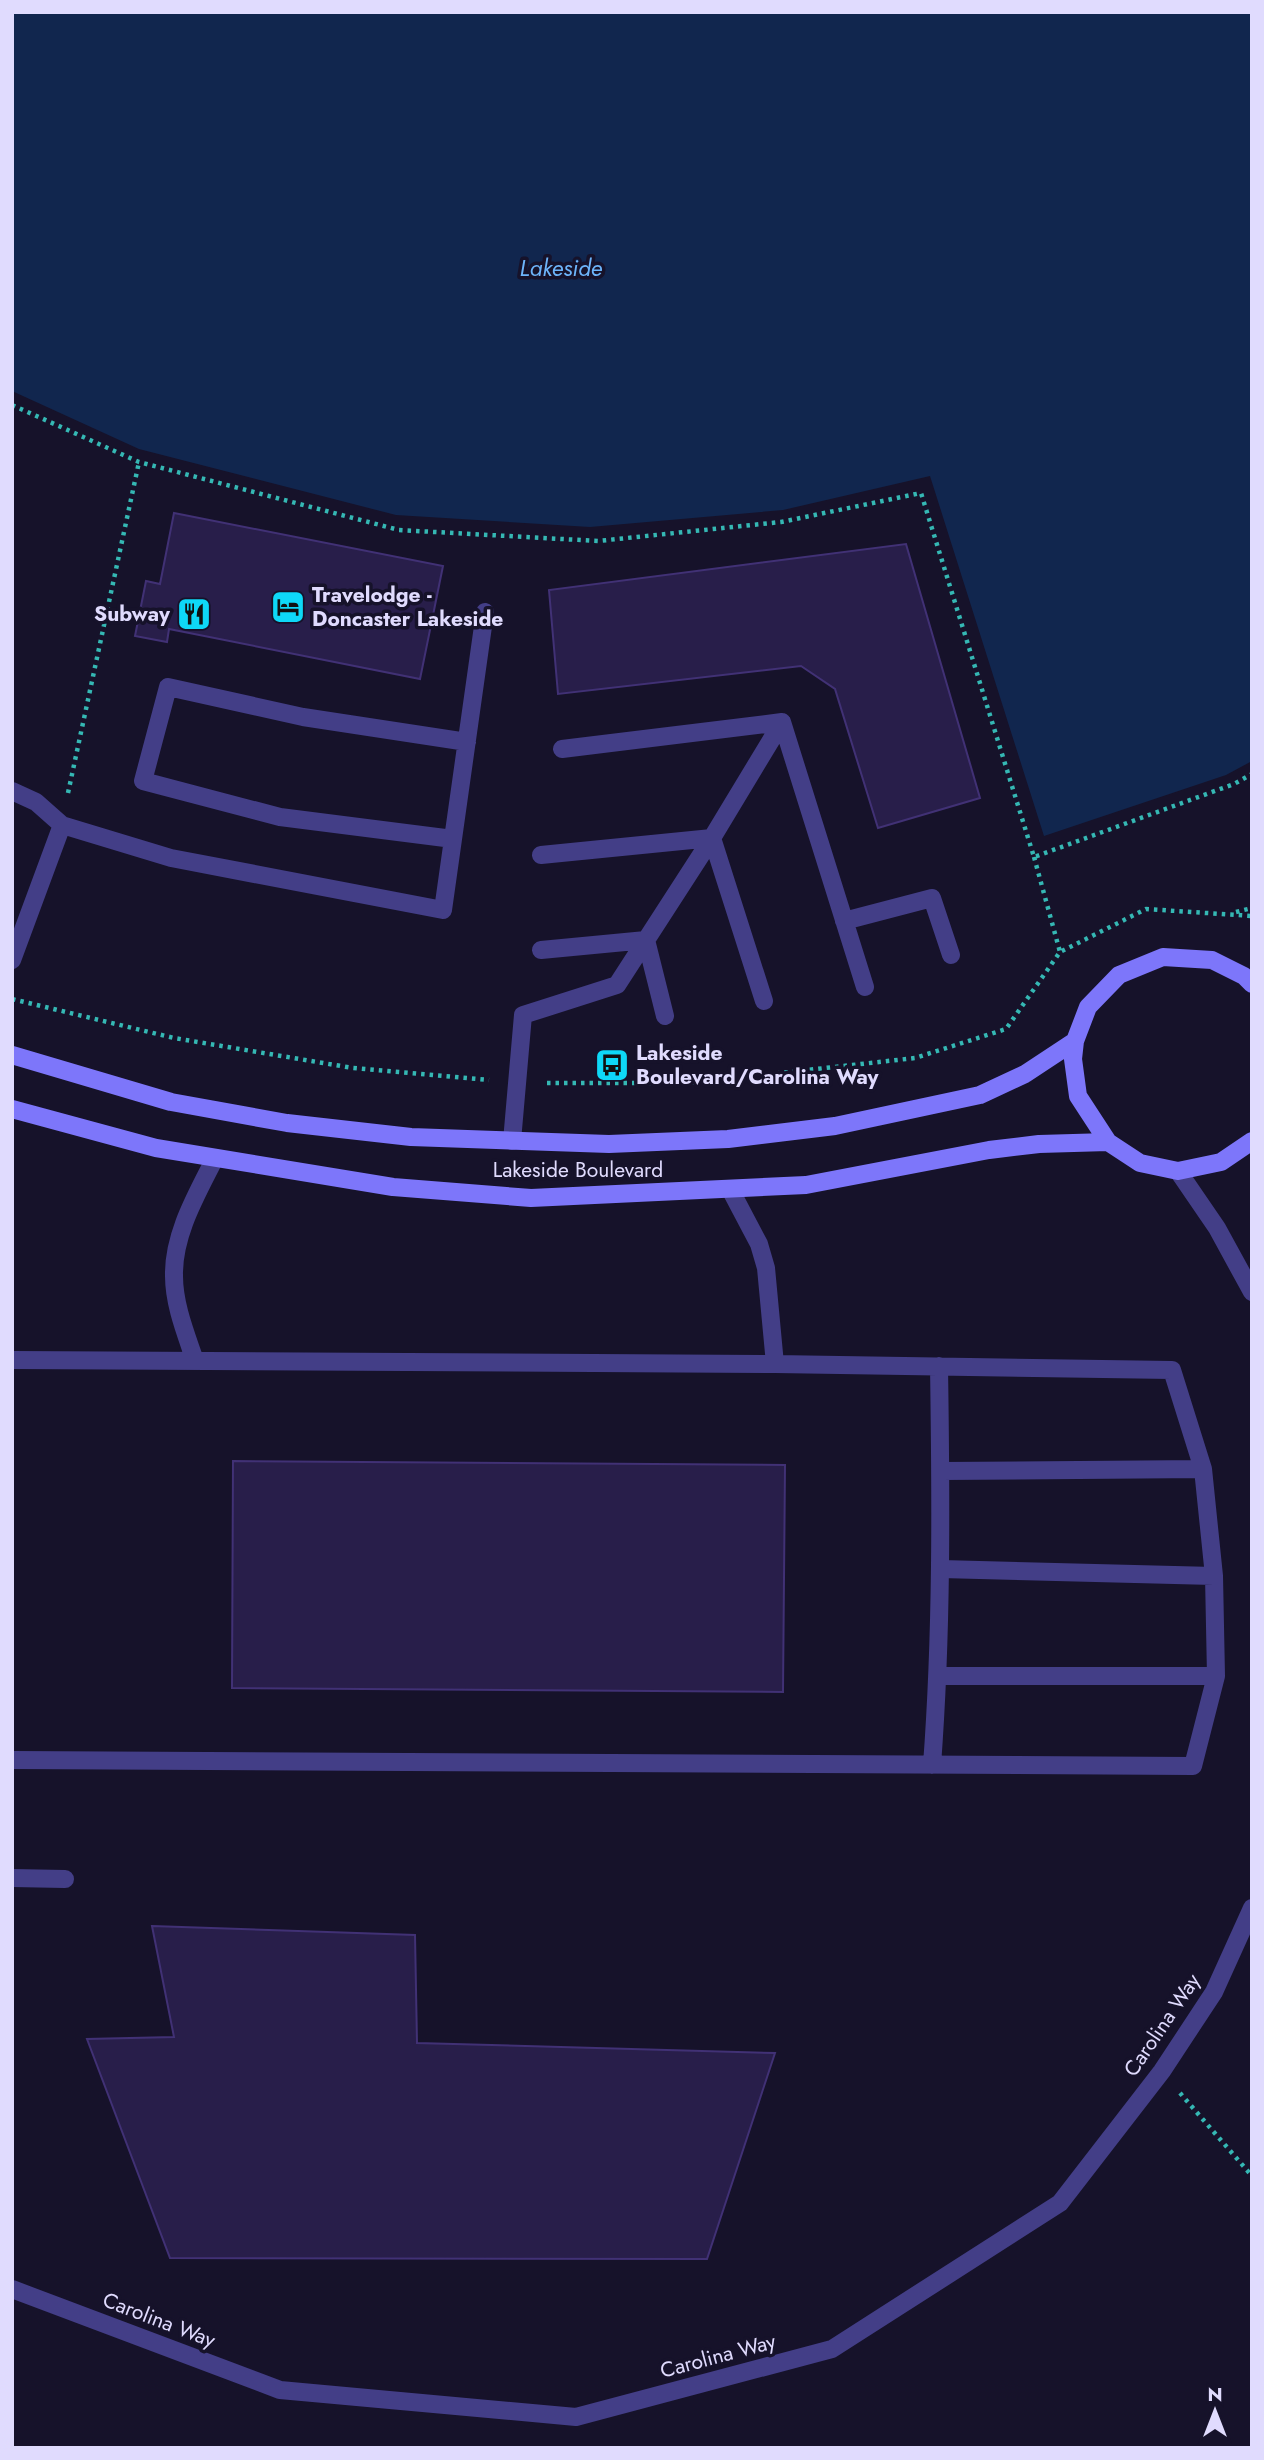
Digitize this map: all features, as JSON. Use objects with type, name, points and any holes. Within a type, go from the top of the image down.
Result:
[{"type":"street","points":[[12,791],[36,802],[62,825],[171,858],[443,910],[485,612]]},
{"type":"street","points":[[453,839],[281,817],[143,781],[168,687],[303,718],[467,742]]},
{"type":"street","points":[[562,749],[782,722]]},
{"type":"street","points":[[512,1141],[523,1015],[617,985],[712,838],[782,722]]},
{"type":"street","points":[[782,722],[865,987]]},
{"type":"street","points":[[12,960],[62,825]]},
{"type":"street","points":[[541,855],[712,838]]},
{"type":"street","points":[[712,838],[764,1001]]},
{"type":"street","points":[[844,921],[932,898],[951,955]]},
{"type":"street","points":[[541,950],[646,940]]},
{"type":"street","points":[[646,940],[665,1016]]},
{"type":"street","points":[[1249,979],[1212,960],[1163,957],[1119,975],[1088,1007],[1075,1041],[1073,1059],[1078,1096],[1108,1142],[1140,1163],[1178,1171],[1222,1162],[1252,1141]]},
{"type":"street","name":"Lakeside Boulevard","points":[[12,1055],[171,1102],[287,1123],[411,1137],[609,1144],[715,1140],[835,1126],[980,1095],[1025,1074],[1075,1041]]},
{"type":"street","name":"Lakeside Boulevard","points":[[12,1109],[156,1148],[393,1187],[531,1198],[806,1185],[989,1150],[1039,1144],[1108,1142]]},
{"type":"street","points":[[195,1361],[179,1312],[174,1275],[178,1245],[187,1215],[215,1157]]},
{"type":"street","points":[[1178,1171],[1217,1228],[1252,1292]]},
{"type":"street","points":[[730,1189],[759,1244],[766,1268],[775,1364]]},
{"type":"street","points":[[12,1360],[775,1364],[1172,1370],[1203,1469],[1214,1576],[1216,1676],[1193,1766],[12,1760]]},
{"type":"street","points":[[932,1765],[939,1676],[941,1569],[939,1366]]},
{"type":"street","points":[[941,1471],[1203,1469]]},
{"type":"street","points":[[941,1569],[1214,1576]]},
{"type":"street","points":[[939,1676],[1216,1676]]},
{"type":"street","points":[[12,1878],[65,1879]]},
{"type":"street","name":"Carolina Way","points":[[12,2289],[281,2390],[576,2417],[832,2349],[1060,2203],[1161,2071],[1214,1992],[1252,1908]]},
{"type":"path","points":[[12,405],[139,462],[399,530],[598,541],[781,522],[921,494],[1034,857],[1060,952]]},
{"type":"path","points":[[62,825],[139,462]]},
{"type":"path","points":[[1034,857],[1234,784],[1252,774]]},
{"type":"path","points":[[1231,913],[1252,908]]},
{"type":"path","points":[[1161,2071],[1252,2176]]},
{"type":"water","name":"Lakeside","points":[[12,12],[1252,12],[1252,761],[1226,775],[1044,836],[930,476],[783,510],[590,527],[396,515],[139,449],[12,391]]},
{"type":"building","name":"Travelodge - Doncaster Lakeside","points":[[174,513],[443,566],[420,679],[169,629],[167,642],[135,636],[146,581],[160,584]]},
{"type":"building","points":[[906,544],[980,798],[878,828],[835,689],[801,666],[558,694],[549,590]]},
{"type":"building","points":[[233,1461],[785,1465],[783,1692],[232,1688]]},
{"type":"building","points":[[152,1926],[415,1935],[417,2043],[775,2053],[707,2259],[170,2258],[87,2039],[174,2037]]},
{"type":"place","name":"Travelodge - Doncaster Lakeside","points":[[288,607]]},
{"type":"place","name":"Subway","points":[[194,614]]},
{"type":"place","name":"Lakeside Boulevard/Carolina Way","points":[[612,1065]]}]
